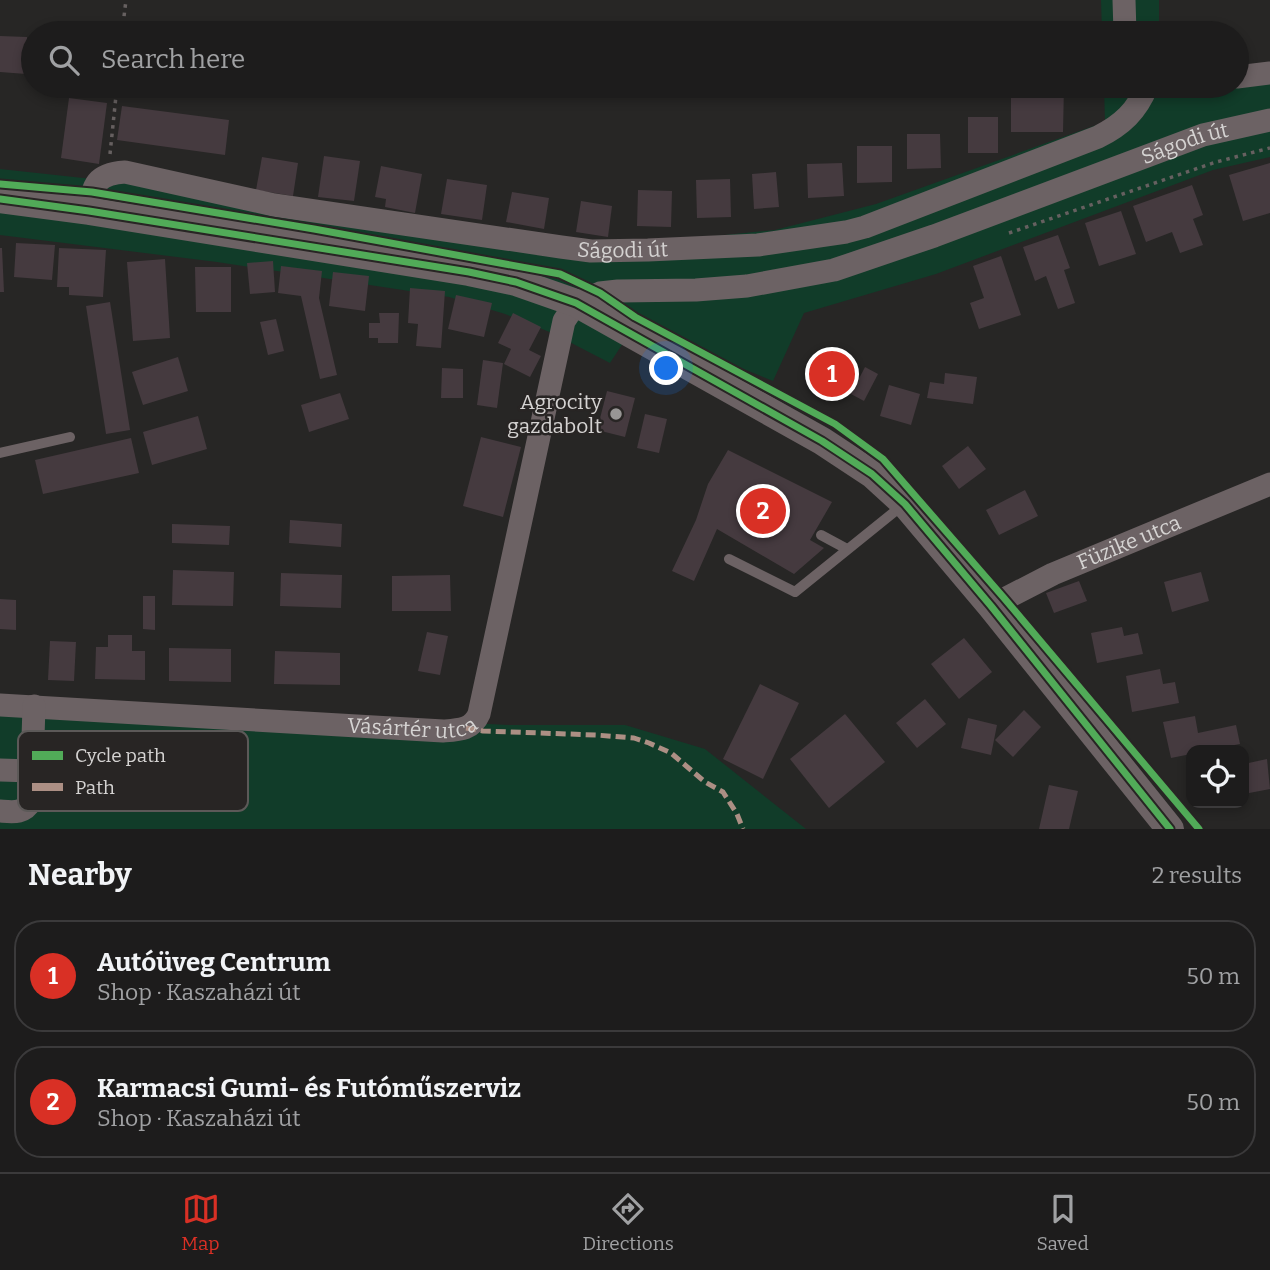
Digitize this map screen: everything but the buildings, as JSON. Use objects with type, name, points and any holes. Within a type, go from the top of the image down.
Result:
[{"type":"street","points":[[1124,0],[1125,21]]},
{"type":"street","points":[[1249,76],[1270,73]]},
{"type":"street","name":"Ságodi út","points":[[108,173],[125,172],[274,205],[591,251],[758,245],[865,227],[1098,137],[1118,127],[1130,116],[1142,98]]},
{"type":"street","name":"Ságodi út","points":[[576,303],[600,293],[618,290],[696,290],[747,286],[834,270],[934,236],[1203,135],[1270,120]]},
{"type":"street","points":[[89,211],[95,185],[108,173]]},
{"type":"street","points":[[0,199],[469,272],[516,282],[576,303],[838,450],[872,474],[905,504],[991,606],[1170,829]]},
{"type":"street","name":"Vásártér utca","points":[[0,705],[443,731],[471,726],[479,714],[564,321],[576,303]]},
{"type":"street","name":"Füzike utca","points":[[991,606],[1053,574],[1270,484]]},
{"type":"street","points":[[33,731],[34,706]]},
{"type":"street","points":[[0,770],[18,771]]},
{"type":"street","points":[[0,811],[18,811]]},
{"type":"lane","points":[[0,453],[70,437]]},
{"type":"lane","points":[[729,559],[795,592],[905,504]]},
{"type":"lane","points":[[821,534],[847,549]]},
{"type":"path","points":[[123,21],[126,0]]},
{"type":"path","points":[[108,173],[116,98]]},
{"type":"green space","points":[[1101,0],[1159,0],[1159,21],[1102,21]]},
{"type":"green space","points":[[1270,63],[1270,157],[1213,170],[936,274],[804,313],[773,381],[635,325],[610,363],[552,333],[505,314],[449,297],[217,262],[0,235],[0,169],[231,194],[549,238],[622,243],[775,230],[876,204],[1105,122],[1104,98],[1249,98],[1249,78]]},
{"type":"green space","points":[[0,701],[509,725],[625,725],[705,749],[806,829],[0,829]]},
{"type":"marked path","points":[[466,728],[634,738],[649,743],[671,753],[705,782],[723,792],[743,829]]},
{"type":"cycle path","points":[[0,184],[92,192],[314,229],[560,274],[600,293],[635,317],[835,424],[883,459],[1199,829]]},
{"type":"cycle path","points":[[0,199],[469,272],[516,282],[576,303],[822,441],[872,474],[905,504],[991,606],[1170,829]]},
{"type":"place","name":"Autóüveg Centrum","points":[[832,374]]},
{"type":"place","name":"Agrocity gazdabolt","points":[[616,414]]},
{"type":"place","name":"Karmacsi Gumi- és Futóműszerviz","points":[[763,511]]}]
